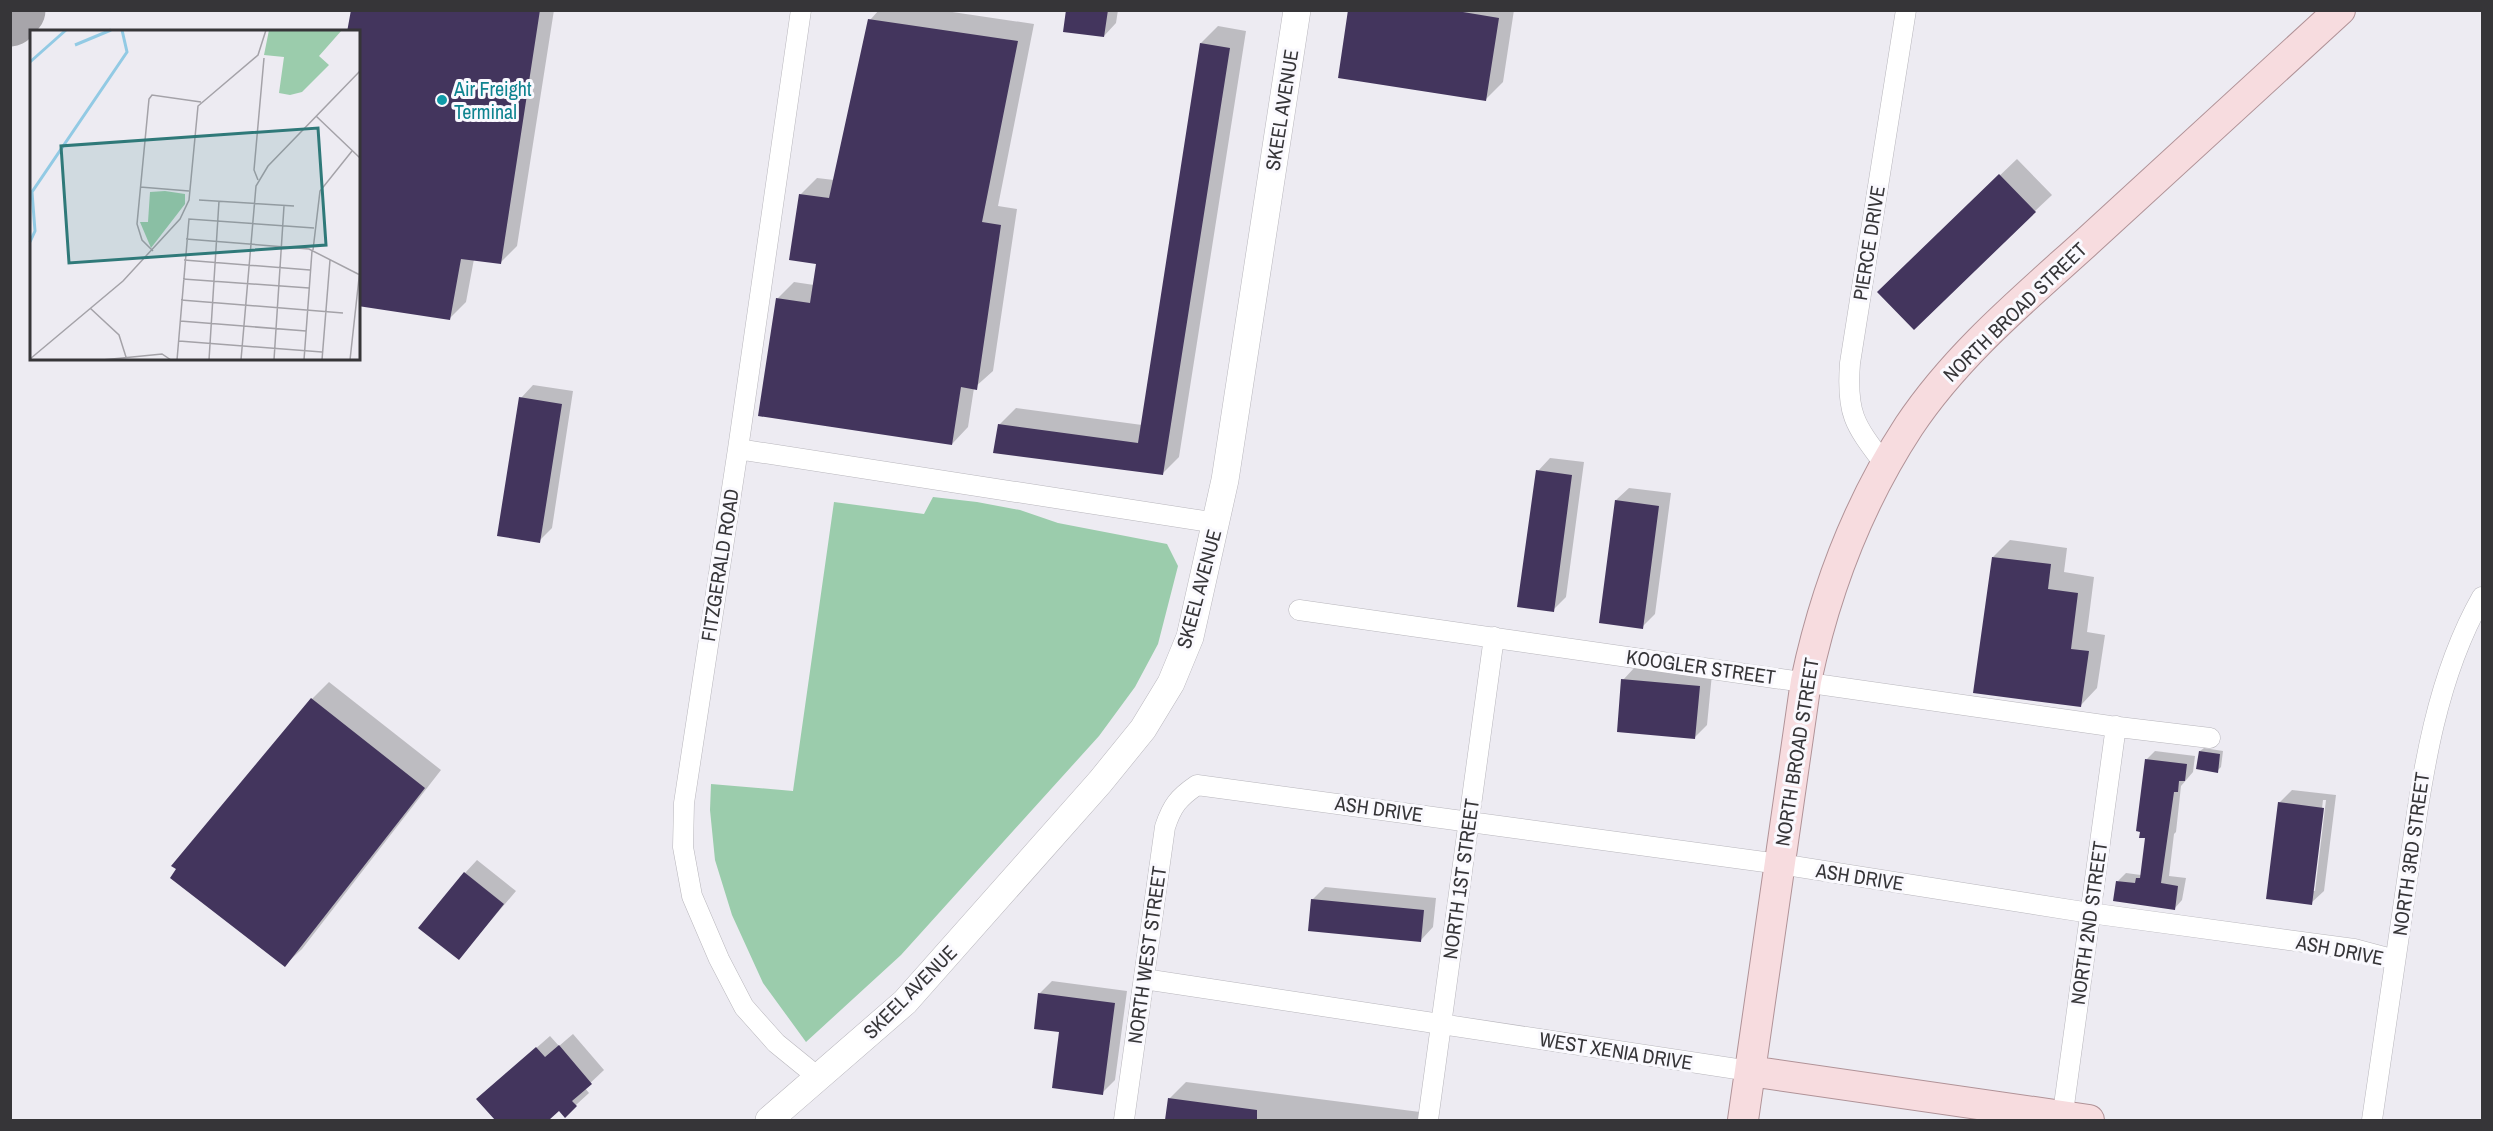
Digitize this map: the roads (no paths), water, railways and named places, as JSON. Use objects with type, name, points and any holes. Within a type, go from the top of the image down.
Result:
[{"type":"main road","name":"NORTH BROAD STREET","points":[[1743,1120],[1806,681],[1825,603],[1841,560],[1885,465],[1935,391],[1990,330],[2340,10]]},
{"type":"main road","name":"WEST XENIA DRIVE","points":[[1750,1071],[2071,1119]]},
{"type":"street","name":"FITZGERALD ROAD","points":[[801,10],[684,803],[683,847],[692,896],[719,959],[744,1007],[776,1043],[819,1078]]},
{"type":"street","name":"SKEEL AVENUE","points":[[769,1120],[906,1002],[1092,791],[1143,729],[1171,684],[1190,637],[1217,523],[1297,10]]},
{"type":"street","name":"PIERCE DRIVE","points":[[1885,465],[1854,420],[1848,392],[1850,363],[1906,10]]},
{"type":"street","points":[[738,449],[1217,523]]},
{"type":"street","name":"NORTH 3RD STREET","points":[[2372,1120],[2424,765],[2440,703],[2458,651],[2482,597]]},
{"type":"street","name":"KOOGLER STREET","points":[[1299,610],[2210,738]]},
{"type":"street","name":"NORTH 1ST STREET","points":[[1428,1120],[1494,637]]},
{"type":"street","name":"NORTH 2ND STREET","points":[[2071,1119],[2090,913],[2116,726]]},
{"type":"street","name":"ASH DRIVE","points":[[1183,794],[1197,785],[1214,786],[1780,864],[2090,913],[2354,949],[2395,960]]},
{"type":"street","name":"NORTH WEST STREET","points":[[1124,1120],[1165,827],[1171,808],[1183,794]]},
{"type":"street","name":"WEST XENIA DRIVE","points":[[1144,979],[1750,1071]]},
{"type":"place","name":"Air Freight Terminal","points":[[442,100]]}]
